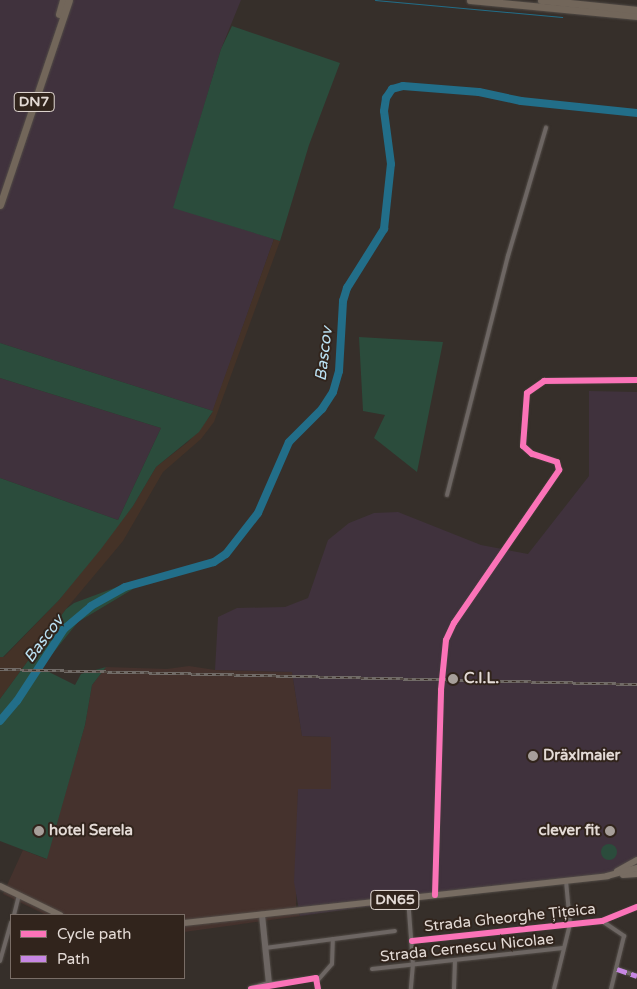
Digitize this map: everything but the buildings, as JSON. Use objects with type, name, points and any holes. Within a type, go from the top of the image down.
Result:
[{"type":"highway","name":"DN7","points":[[0,205],[56,30],[63,0]]},
{"type":"highway","name":"DN7","points":[[0,190],[56,30],[69,0]]},
{"type":"highway","points":[[56,30],[74,0]]},
{"type":"highway","points":[[470,0],[637,16]]},
{"type":"highway","points":[[541,0],[637,10]]},
{"type":"main road","name":"DN65","points":[[607,876],[637,860]]},
{"type":"main road","name":"DN65","points":[[607,876],[637,868]]},
{"type":"main road","name":"DN65","points":[[185,923],[637,874]]},
{"type":"main road","points":[[0,886],[58,914]]},
{"type":"street","points":[[448,495],[508,256],[546,128]]},
{"type":"street","points":[[435,895],[441,690],[446,640],[454,623],[559,470],[557,462],[532,454],[523,446],[527,393],[544,381],[637,380]]},
{"type":"street","points":[[554,989],[570,924],[566,881]]},
{"type":"street","points":[[14,914],[19,895]]},
{"type":"street","points":[[408,898],[414,964],[411,989]]},
{"type":"street","name":"Strada Gheorghe Țițeica","points":[[412,941],[602,921],[637,907]]},
{"type":"street","points":[[262,915],[269,984]]},
{"type":"street","points":[[602,921],[624,936],[611,989]]},
{"type":"street","points":[[0,961],[10,926]]},
{"type":"street","points":[[265,948],[394,932]]},
{"type":"street","points":[[318,989],[318,980],[332,964],[333,939]]},
{"type":"street","name":"Strada Cernescu Nicolae","points":[[372,969],[563,948]]},
{"type":"street","points":[[454,989],[455,961]]},
{"type":"street","points":[[617,969],[637,976]]},
{"type":"street","points":[[251,989],[269,984],[312,978],[318,980]]},
{"type":"shaded area","points":[[0,0],[241,0],[221,49],[174,207],[274,239],[213,411],[0,343]]},
{"type":"shaded area","points":[[274,239],[280,241],[214,422],[201,439],[163,472],[123,541],[66,609],[0,699],[0,657],[4,657],[59,600],[133,506],[156,467],[188,442],[211,415]]},
{"type":"shaded area","points":[[0,378],[161,428],[118,520],[0,478]]},
{"type":"shaded area","points":[[589,391],[637,392],[637,869],[300,916],[294,882],[298,789],[331,789],[331,737],[302,736],[292,672],[215,670],[218,617],[237,608],[285,607],[308,598],[328,540],[349,523],[374,513],[398,512],[481,545],[528,554],[589,476]]},
{"type":"shaded area","points":[[189,666],[215,670],[292,672],[302,736],[331,737],[331,790],[298,789],[296,906],[300,916],[185,932],[185,914],[44,914],[3,894],[23,850],[46,859],[85,725],[92,685],[106,667],[167,669]]},
{"type":"green space","points":[[232,26],[340,63],[309,145],[280,241],[173,208],[221,49]]},
{"type":"green space","points":[[359,337],[443,342],[417,472],[374,438],[385,415],[363,411]]},
{"type":"green space","points":[[0,343],[213,411],[199,432],[156,467],[133,506],[101,549],[59,600],[3,657],[0,657],[0,478],[118,520],[161,428],[0,378]]},
{"type":"green space","points":[[133,581],[133,589],[78,622],[41,668],[75,685],[81,674],[106,667],[92,685],[85,725],[47,859],[0,841],[0,699],[66,609],[74,603]]},
{"type":"green space","points":[[609,844],[615,846],[617,852],[615,858],[609,860],[603,858],[601,852],[603,846]]},
{"type":"waterway","points":[[375,0],[562,17]]},
{"type":"waterway","name":"Bascov","points":[[0,721],[17,701],[64,629],[91,606],[125,587],[214,562],[226,554],[258,513],[289,442],[322,409],[333,392],[339,371],[343,301],[347,288],[384,229],[391,164],[384,111],[386,98],[392,89],[403,86],[479,92],[521,101],[637,113]]},
{"type":"railway","points":[[0,669],[637,684]]},
{"type":"marked path","points":[[617,969],[637,976]]},
{"type":"cycle path","points":[[435,895],[441,690],[446,640],[454,623],[559,470],[557,462],[532,454],[523,446],[527,393],[544,381],[637,380]]},
{"type":"cycle path","points":[[412,941],[602,921],[637,907]]},
{"type":"cycle path","points":[[251,989],[316,978],[318,989]]},
{"type":"place","name":"C.I.L.","points":[[453,679]]},
{"type":"place","name":"Dräxlmaier","points":[[533,756]]},
{"type":"place","name":"hotel Serela","points":[[39,831]]},
{"type":"place","name":"clever fit","points":[[610,831]]}]
